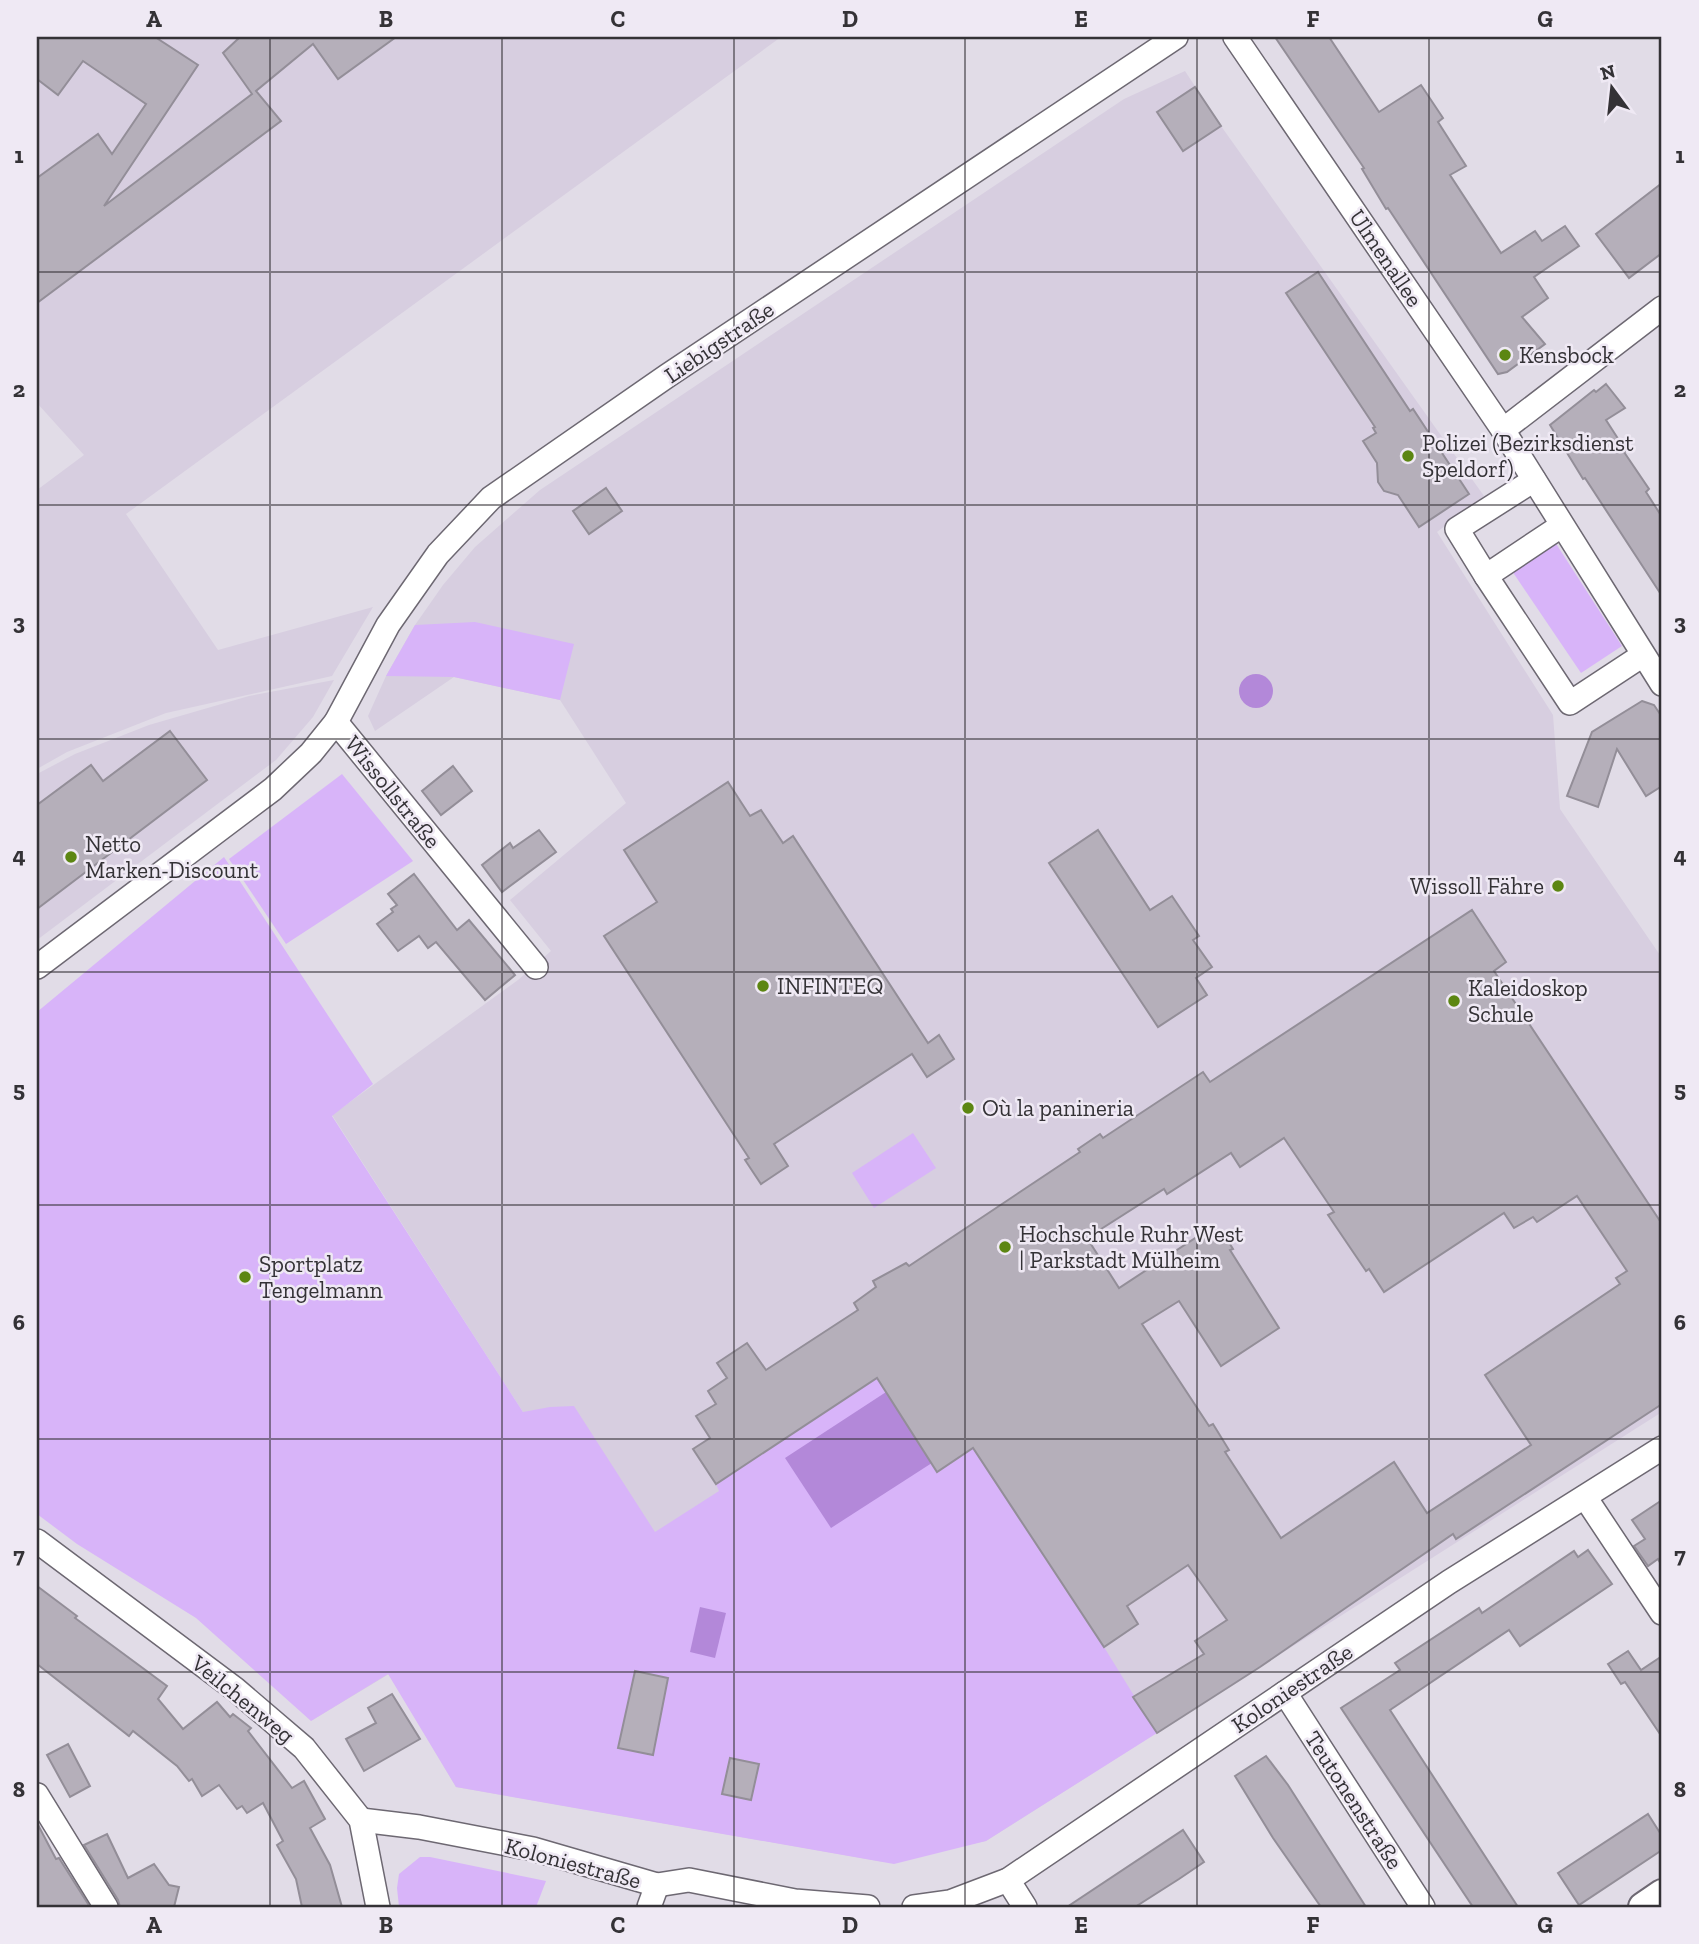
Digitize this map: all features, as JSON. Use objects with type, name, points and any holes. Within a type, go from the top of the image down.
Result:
[{"type":"street","name":"Liebigstraße","points":[[336,722],[388,625],[438,554],[491,498],[678,368],[1176,37]]},
{"type":"street","name":"Ulmenallee","points":[[1235,37],[1503,430],[1662,684]]},
{"type":"street","points":[[1503,430],[1662,308]]},
{"type":"street","points":[[1534,480],[1457,529],[1486,576],[1570,704],[1643,655]]},
{"type":"street","points":[[1486,576],[1561,526]]},
{"type":"street","name":"Wissollstraße","points":[[37,967],[273,789],[312,752],[336,722],[536,967]]},
{"type":"street","name":"Koloniestraße","points":[[914,1907],[950,1902],[1008,1880],[1449,1582],[1662,1448]]},
{"type":"street","points":[[1585,1497],[1662,1613]]},
{"type":"street","name":"Veilchenweg","points":[[37,1541],[235,1689],[304,1748],[361,1820],[378,1907]]},
{"type":"street","name":"Teutonenstraße","points":[[1285,1693],[1423,1907]]},
{"type":"street","points":[[37,1795],[106,1907]]},
{"type":"street","name":"Koloniestraße","points":[[361,1820],[419,1827],[533,1849],[657,1885],[689,1880],[795,1901],[868,1907]]},
{"type":"street","points":[[1008,1880],[1025,1907]]},
{"type":"street","points":[[649,1907],[657,1885]]},
{"type":"street","points":[[1643,1907],[1662,1894]]},
{"type":"shaded area","points":[[37,37],[781,37],[126,514],[218,650],[373,607],[332,676],[166,713],[67,752],[37,769],[37,490],[84,455],[37,403]]},
{"type":"shaded area","points":[[1185,71],[1221,126],[1484,496],[1437,532],[1553,715],[1560,809],[1662,958],[1662,1412],[986,1841],[884,1862],[456,1787],[389,1674],[311,1721],[523,1412],[332,1115],[518,980],[551,951],[510,900],[626,803],[560,700],[454,677],[375,731],[368,716],[386,676],[415,625],[443,585],[475,547],[540,490],[1124,99]]},
{"type":"shaded area","points":[[1553,539],[1622,646],[1581,673],[1510,568]]},
{"type":"shaded area","points":[[475,622],[574,644],[560,700],[454,677],[386,676],[415,625]]},
{"type":"shaded area","points":[[1256,674],[1268,679],[1273,691],[1268,703],[1256,708],[1244,703],[1239,691],[1244,679]]},
{"type":"shaded area","points":[[334,680],[313,717],[276,760],[37,940],[37,774],[75,754],[149,725],[249,696]]},
{"type":"shaded area","points":[[342,774],[413,861],[286,944],[229,859]]},
{"type":"shaded area","points":[[224,857],[373,1084],[332,1116],[523,1412],[574,1406],[655,1532],[719,1491],[716,1484],[911,1355],[1104,1647],[1157,1733],[986,1841],[894,1864],[456,1787],[388,1674],[311,1721],[196,1618],[77,1544],[37,1514],[37,1012]]},
{"type":"shaded area","points":[[913,1133],[936,1168],[874,1208],[852,1173]]},
{"type":"shaded area","points":[[906,1379],[952,1450],[831,1528],[785,1458]]},
{"type":"shaded area","points":[[700,1607],[726,1613],[715,1658],[690,1652]]},
{"type":"shaded area","points":[[420,1857],[546,1881],[536,1907],[399,1907],[399,1874]]},
{"type":"building","points":[[37,37],[155,37],[198,65],[104,206],[252,94],[223,53],[240,37],[396,37],[338,79],[313,44],[256,91],[281,121],[37,303],[37,178],[98,134],[112,154],[146,104],[83,61],[58,95],[37,79]]},
{"type":"building","points":[[1275,37],[1329,37],[1379,112],[1421,85],[1443,118],[1438,122],[1466,166],[1450,175],[1501,253],[1535,231],[1542,241],[1565,226],[1579,246],[1534,277],[1548,298],[1522,317],[1545,344],[1507,372],[1498,374],[1388,208],[1386,209],[1362,169],[1364,168]]},
{"type":"building","points":[[1195,87],[1221,126],[1183,151],[1157,112]]},
{"type":"building","points":[[1662,183],[1662,253],[1629,278],[1596,234]]},
{"type":"building","points":[[1318,272],[1410,411],[1413,409],[1469,494],[1419,527],[1398,495],[1384,491],[1378,482],[1377,463],[1363,441],[1376,433],[1373,428],[1375,427],[1286,293]]},
{"type":"building","points":[[1606,384],[1625,408],[1606,420],[1649,489],[1646,492],[1662,517],[1662,596],[1550,425],[1594,390],[1596,392]]},
{"type":"building","points":[[606,488],[622,511],[589,534],[573,511]]},
{"type":"building","points":[[1642,701],[1654,705],[1662,717],[1662,786],[1646,796],[1617,749],[1598,807],[1567,796],[1592,732]]},
{"type":"building","name":"Netto Marken-Discount","points":[[170,731],[207,780],[37,909],[37,805],[91,765],[103,781]]},
{"type":"building","points":[[453,766],[472,791],[441,815],[422,791]]},
{"type":"building","name":"INFINTEQ","points":[[728,782],[750,816],[761,810],[783,843],[793,836],[928,1043],[939,1035],[954,1059],[927,1077],[912,1054],[774,1144],[788,1166],[761,1184],[745,1160],[749,1158],[604,936],[657,902],[624,850]]},
{"type":"building","points":[[539,830],[556,852],[502,892],[482,865],[510,843],[513,848]]},
{"type":"building","points":[[1098,830],[1150,910],[1172,896],[1199,936],[1193,940],[1212,967],[1196,978],[1207,995],[1158,1027],[1049,863]]},
{"type":"building","points":[[414,874],[457,930],[469,920],[515,975],[485,1000],[436,942],[428,948],[419,936],[398,951],[377,924],[393,912],[391,909],[397,905],[388,894]]},
{"type":"building","points":[[1472,910],[1506,962],[1494,971],[1662,1224],[1662,1404],[1456,1539],[1453,1534],[1260,1667],[1157,1733],[1133,1697],[1204,1654],[1195,1641],[1227,1620],[1188,1565],[1127,1606],[1138,1624],[1104,1647],[973,1448],[937,1472],[877,1378],[716,1484],[693,1449],[710,1438],[696,1416],[716,1404],[708,1391],[727,1378],[717,1363],[747,1343],[766,1370],[858,1310],[854,1303],[876,1287],[873,1281],[906,1263],[909,1266],[1080,1152],[1078,1149],[1100,1134],[1103,1138],[1203,1072],[1210,1082]],"holes":[[[1284,1138],[1334,1212],[1328,1215],[1366,1271],[1369,1269],[1384,1292],[1504,1213],[1514,1228],[1533,1217],[1537,1222],[1577,1196],[1627,1271],[1616,1278],[1620,1284],[1485,1375],[1531,1445],[1427,1513],[1394,1462],[1281,1538],[1225,1452],[1229,1450],[1213,1424],[1209,1426],[1142,1324],[1179,1301],[1221,1366],[1279,1328],[1230,1250],[1233,1249],[1223,1233],[1215,1229],[1206,1231],[1119,1288],[1087,1238],[1164,1189],[1167,1194],[1231,1153],[1240,1167]]]},
{"type":"building","points":[[1662,1500],[1662,1566],[1658,1559],[1648,1566],[1634,1546],[1645,1539],[1632,1520]]},
{"type":"building","points":[[1588,1550],[1612,1584],[1520,1646],[1509,1630],[1390,1710],[1518,1907],[1473,1907],[1341,1708],[1400,1670],[1395,1663],[1479,1608],[1482,1613],[1574,1551],[1578,1557]]},
{"type":"building","points":[[37,1586],[77,1616],[75,1618],[167,1686],[158,1699],[183,1729],[217,1702],[230,1717],[233,1714],[251,1728],[248,1731],[292,1788],[304,1781],[325,1819],[310,1828],[330,1865],[342,1907],[302,1907],[296,1879],[277,1845],[283,1841],[263,1803],[247,1813],[242,1806],[237,1809],[219,1785],[202,1796],[192,1779],[189,1781],[177,1766],[133,1731],[129,1736],[37,1664]]},
{"type":"building","points":[[1628,1651],[1641,1670],[1662,1656],[1662,1737],[1625,1682],[1621,1684],[1608,1664]]},
{"type":"building","points":[[635,1671],[668,1678],[653,1755],[618,1748]]},
{"type":"building","points":[[392,1694],[420,1739],[364,1771],[346,1739],[376,1723],[368,1708]]},
{"type":"building","points":[[68,1744],[90,1786],[70,1797],[47,1755]]},
{"type":"building","points":[[1266,1756],[1288,1785],[1366,1907],[1321,1907],[1273,1838],[1235,1776]]},
{"type":"building","points":[[730,1758],[759,1764],[751,1800],[722,1794]]},
{"type":"building","points":[[1648,1814],[1662,1836],[1662,1850],[1579,1905],[1558,1873]]},
{"type":"building","points":[[37,1823],[56,1859],[59,1858],[90,1907],[37,1907]]},
{"type":"building","points":[[1183,1830],[1204,1862],[1179,1879],[1135,1907],[1067,1907]]},
{"type":"building","points":[[107,1834],[128,1878],[154,1864],[169,1885],[179,1887],[174,1907],[120,1907],[84,1845]]},
{"type":"place","name":"Kensbock","points":[[1505,355]]},
{"type":"place","name":"Polizei (Bezirksdienst Speldorf)","points":[[1408,456]]},
{"type":"place","name":"Netto Marken-Discount","points":[[71,857]]},
{"type":"place","name":"Wissoll Fähre","points":[[1558,886]]},
{"type":"place","name":"INFINTEQ","points":[[763,986]]},
{"type":"place","name":"Kaleidoskop Schule","points":[[1454,1001]]},
{"type":"place","name":"Où la panineria","points":[[968,1108]]},
{"type":"place","name":"Hochschule Ruhr West | Parkstadt Mülheim","points":[[1005,1247]]},
{"type":"place","name":"Sportplatz Tengelmann","points":[[245,1277]]}]
